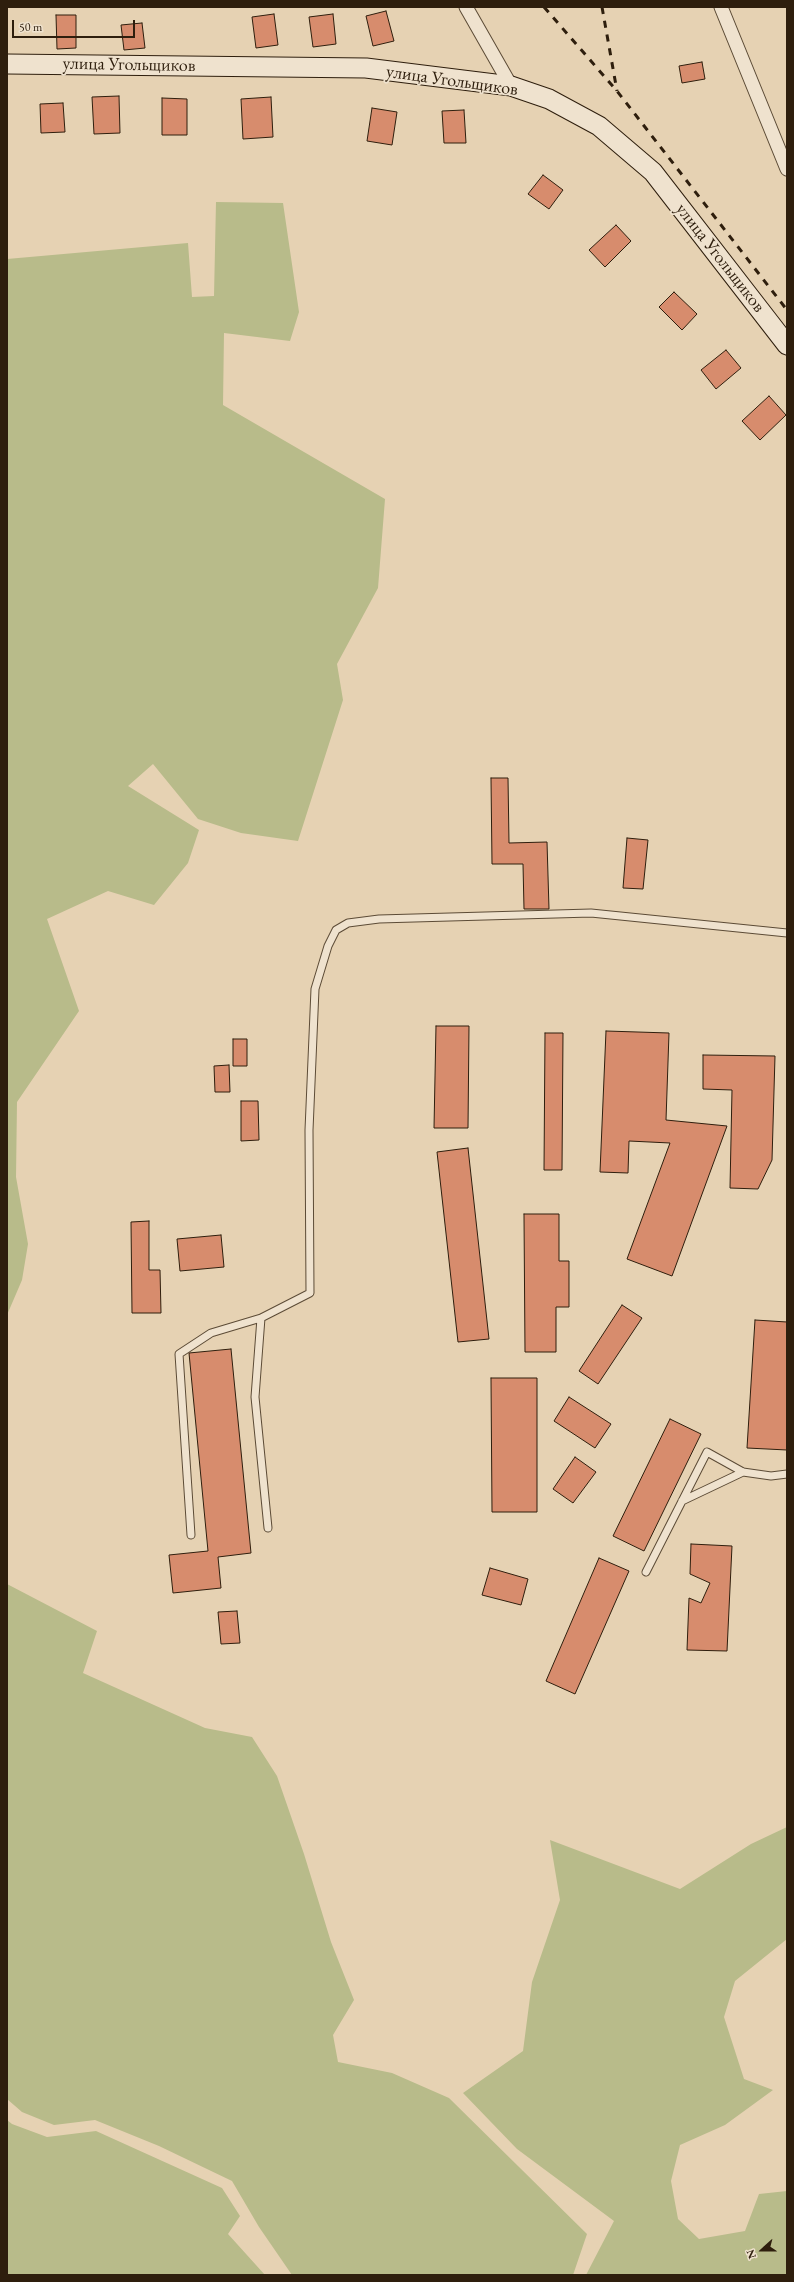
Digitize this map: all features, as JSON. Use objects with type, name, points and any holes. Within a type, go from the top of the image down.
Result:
[{"type":"street","points":[[466,7],[511,86]]},
{"type":"street","points":[[721,7],[787,169]]},
{"type":"street","name":"улица Угольщиков","points":[[7,64],[366,68],[511,86],[549,99],[599,126],[653,172],[787,345]]},
{"type":"lane","points":[[191,1535],[179,1354],[211,1333],[261,1318],[310,1293],[309,1130],[315,989],[328,946],[336,930],[348,923],[379,919],[591,913],[787,933]]},
{"type":"lane","points":[[261,1318],[255,1397],[268,1528]]},
{"type":"lane","points":[[646,1572],[707,1452],[742,1472],[771,1476],[787,1474]]},
{"type":"lane","points":[[682,1501],[742,1472]]},
{"type":"green space","points":[[216,202],[283,203],[299,312],[290,341],[224,333],[223,405],[385,499],[378,588],[337,664],[343,700],[298,841],[241,833],[198,819],[153,764],[128,786],[199,830],[188,863],[154,905],[108,891],[47,919],[79,1011],[17,1102],[16,1177],[28,1244],[22,1280],[7,1315],[7,259],[188,243],[192,297],[214,296]]},
{"type":"green space","points":[[7,1584],[97,1631],[83,1673],[205,1728],[252,1737],[277,1776],[304,1854],[331,1942],[354,2000],[333,2035],[338,2062],[392,2073],[449,2098],[587,2234],[573,2275],[292,2275],[259,2227],[232,2181],[159,2146],[95,2120],[54,2125],[22,2112],[7,2099]]},
{"type":"green space","points":[[787,1827],[787,1939],[735,1981],[724,2017],[744,2079],[773,2090],[725,2125],[680,2145],[671,2181],[678,2219],[699,2239],[745,2231],[759,2194],[787,2191],[787,2275],[586,2275],[614,2221],[517,2149],[463,2093],[523,2051],[532,1982],[560,1900],[550,1840],[680,1889],[751,1844]]},
{"type":"green space","points":[[7,2120],[12,2124],[47,2137],[96,2131],[222,2188],[240,2216],[228,2234],[265,2275],[7,2275]]},
{"type":"building","points":[[386,11],[394,41],[373,46],[366,16]]},
{"type":"building","points":[[274,14],[278,45],[256,48],[252,17]]},
{"type":"building","points":[[333,14],[336,44],[313,47],[309,17]]},
{"type":"building","points":[[56,15],[76,15],[76,48],[57,49]]},
{"type":"building","points":[[142,23],[145,48],[124,50],[121,25]]},
{"type":"building","points":[[702,62],[705,79],[682,83],[679,66]]},
{"type":"building","points":[[119,96],[120,133],[94,134],[92,97]]},
{"type":"building","points":[[271,97],[273,137],[243,139],[241,99]]},
{"type":"building","points":[[162,98],[187,99],[187,135],[162,135]]},
{"type":"building","points":[[63,103],[65,132],[41,133],[40,104]]},
{"type":"building","points":[[372,108],[397,112],[392,145],[367,141]]},
{"type":"building","points":[[464,110],[466,143],[444,143],[442,111]]},
{"type":"building","points":[[543,175],[563,190],[549,209],[528,194]]},
{"type":"building","points":[[616,225],[631,241],[605,267],[589,250]]},
{"type":"building","points":[[674,292],[697,314],[682,330],[659,307]]},
{"type":"building","points":[[726,350],[741,368],[716,389],[701,370]]},
{"type":"building","points":[[769,396],[786,415],[760,440],[742,421]]},
{"type":"building","points":[[491,778],[508,778],[509,843],[547,842],[549,909],[524,909],[523,864],[492,864]]},
{"type":"building","points":[[627,838],[648,840],[643,889],[623,888]]},
{"type":"building","points":[[436,1026],[469,1026],[468,1128],[434,1128]]},
{"type":"building","points":[[606,1031],[669,1033],[666,1120],[727,1126],[672,1276],[627,1259],[670,1143],[629,1141],[628,1173],[600,1172]]},
{"type":"building","points":[[545,1033],[563,1033],[562,1170],[544,1170]]},
{"type":"building","points":[[233,1039],[247,1039],[247,1066],[233,1066]]},
{"type":"building","points":[[703,1055],[775,1056],[772,1160],[758,1189],[730,1188],[732,1090],[703,1089]]},
{"type":"building","points":[[229,1065],[230,1092],[215,1092],[214,1066]]},
{"type":"building","points":[[241,1101],[258,1101],[259,1140],[241,1141]]},
{"type":"building","points":[[468,1148],[489,1339],[458,1342],[437,1152]]},
{"type":"building","points":[[524,1214],[559,1214],[559,1261],[569,1261],[569,1307],[556,1307],[556,1352],[525,1352]]},
{"type":"building","points":[[149,1221],[149,1270],[160,1270],[161,1313],[132,1313],[131,1222]]},
{"type":"building","points":[[221,1235],[224,1267],[180,1271],[177,1239]]},
{"type":"building","points":[[622,1305],[642,1318],[598,1384],[579,1371]]},
{"type":"building","points":[[755,1320],[787,1322],[787,1450],[747,1448]]},
{"type":"building","points":[[231,1349],[251,1553],[218,1557],[221,1588],[173,1593],[169,1555],[208,1551],[189,1353]]},
{"type":"building","points":[[491,1378],[537,1378],[537,1512],[492,1512]]},
{"type":"building","points":[[569,1397],[611,1424],[595,1448],[554,1421]]},
{"type":"building","points":[[670,1419],[701,1434],[644,1551],[613,1536]]},
{"type":"building","points":[[575,1457],[596,1472],[573,1503],[553,1489]]},
{"type":"building","points":[[691,1544],[732,1546],[727,1651],[687,1650],[689,1598],[701,1603],[710,1583],[690,1574]]},
{"type":"building","points":[[599,1558],[629,1571],[575,1694],[546,1681]]},
{"type":"building","points":[[490,1568],[528,1579],[521,1605],[482,1595]]},
{"type":"building","points":[[237,1611],[240,1643],[221,1644],[218,1612]]},
{"type":"railway","points":[[544,7],[617,91],[787,310]]},
{"type":"railway","points":[[602,7],[617,91]]}]
